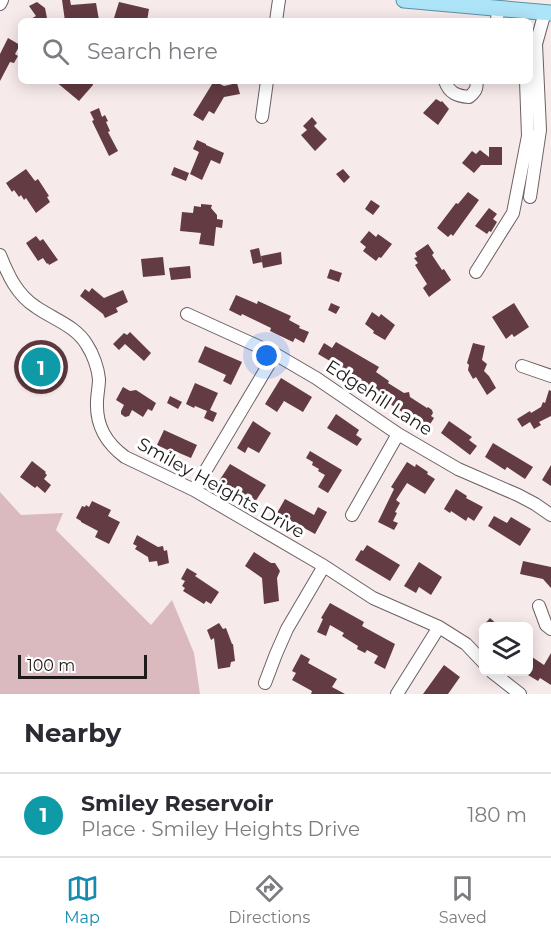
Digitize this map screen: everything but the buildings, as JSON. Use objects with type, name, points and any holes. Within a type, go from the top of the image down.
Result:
[{"type":"main road","points":[[404,0],[498,14],[539,14]]},
{"type":"street","points":[[276,18],[279,0]]},
{"type":"street","points":[[530,197],[540,130],[536,44],[539,14]]},
{"type":"street","points":[[262,117],[267,84]]},
{"type":"street","points":[[445,84],[453,93],[469,97],[474,93],[477,84]]},
{"type":"street","points":[[476,272],[513,213],[528,136],[526,84]]},
{"type":"street","name":"Smiley Heights Drive","points":[[0,255],[13,285],[26,300],[80,335],[86,342],[99,380],[97,402],[101,431],[115,449],[125,457],[194,490],[324,566],[373,598],[439,627],[466,644],[479,659]]},
{"type":"street","name":"Edgehill Lane","points":[[187,314],[276,354],[316,378],[398,434],[458,469],[518,495],[551,515]]},
{"type":"street","points":[[194,490],[276,354]]},
{"type":"street","points":[[522,366],[551,376]]},
{"type":"street","points":[[352,515],[398,434]]},
{"type":"street","points":[[265,683],[287,629],[324,566]]},
{"type":"street","points":[[539,606],[546,625],[551,629]]},
{"type":"street","points":[[397,694],[439,627]]},
{"type":"street","points":[[497,676],[520,694]]},
{"type":"shaded area","points":[[0,492],[21,515],[63,513],[56,530],[151,625],[172,600],[194,653],[200,694],[0,694]]},
{"type":"place","name":"Smiley Reservoir","points":[[41,367]]}]
